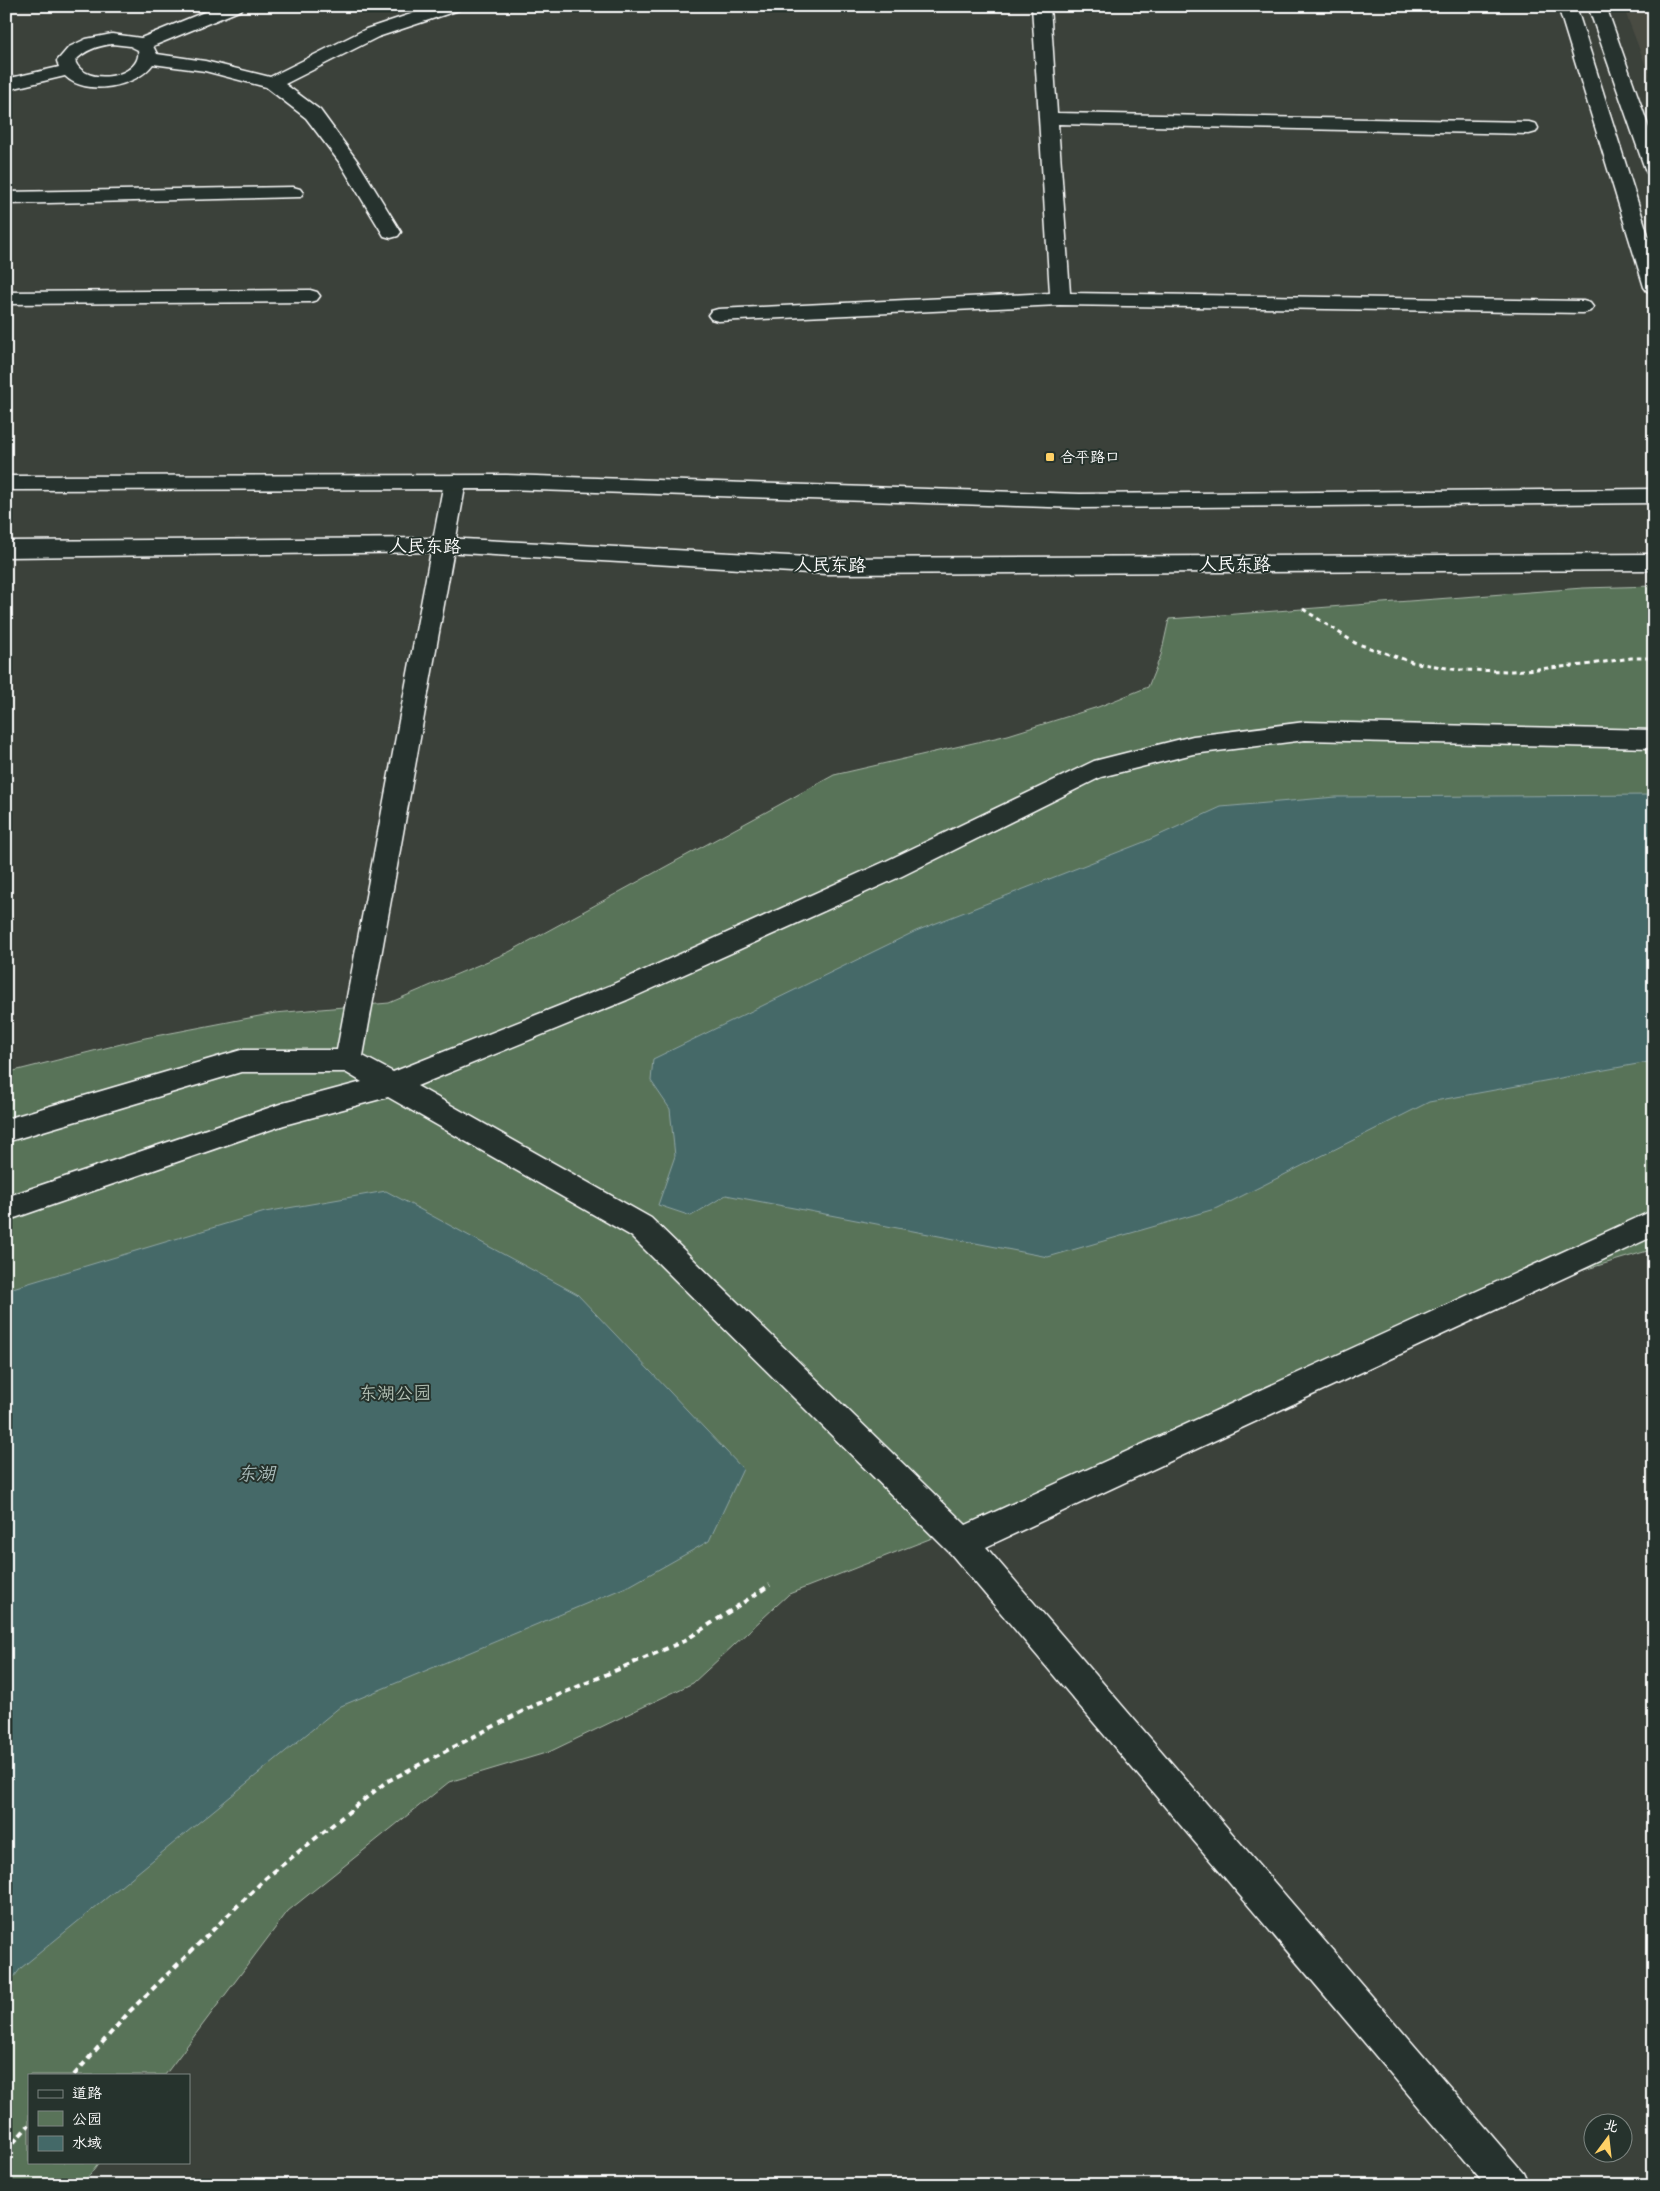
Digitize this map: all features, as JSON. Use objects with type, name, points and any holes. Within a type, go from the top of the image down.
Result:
[{"type":"street","points":[[145,51],[235,6]]},
{"type":"street","points":[[272,83],[372,33],[453,6]]},
{"type":"street","points":[[1041,6],[1060,299]]},
{"type":"street","points":[[1567,6],[1654,287]]},
{"type":"street","points":[[1596,6],[1654,169]]},
{"type":"street","points":[[145,51],[143,67],[133,74],[118,80],[86,81],[74,76],[67,70],[66,62],[71,53],[82,46],[96,41],[127,40],[145,51],[272,83],[313,114],[349,162],[390,232]]},
{"type":"street","points":[[6,85],[67,70]]},
{"type":"street","points":[[1048,118],[1529,128]]},
{"type":"street","points":[[6,198],[293,193]]},
{"type":"street","points":[[6,298],[310,296]]},
{"type":"street","points":[[718,315],[1060,299],[1583,307]]},
{"type":"street","points":[[349,1061],[455,482]]},
{"type":"street","points":[[6,483],[506,482],[1080,501],[1654,496]]},
{"type":"street","name":"人民东路","points":[[6,549],[444,544],[827,566],[1654,562]]},
{"type":"street","points":[[6,1209],[283,1114],[391,1086],[618,993],[893,869],[1094,770],[1193,745],[1305,731],[1654,739]]},
{"type":"street","points":[[6,1131],[241,1061],[349,1061],[641,1227],[962,1543],[1510,2185]]},
{"type":"street","points":[[962,1543],[1654,1222]]},
{"type":"path","points":[[1303,609],[1355,643],[1412,662],[1458,670],[1512,671],[1585,665],[1631,658],[1654,658]]},
{"type":"path","points":[[75,2074],[130,2012],[266,1878],[386,1782],[533,1706],[684,1641],[770,1585]]},
{"type":"path","points":[[6,2151],[28,2126]]},
{"type":"shaded area","points":[[1623,6],[1654,6],[1654,87]]},
{"type":"green space","name":"东湖公园","points":[[1654,586],[1654,1249],[1476,1302],[1195,1435],[789,1594],[693,1683],[549,1752],[449,1782],[288,1911],[166,2074],[28,2074],[28,2164],[98,2164],[82,2185],[6,2185],[6,1073],[145,1038],[275,1013],[389,1003],[509,952],[834,775],[1008,735],[1098,707],[1148,687],[1161,655],[1169,619],[1583,588]]},
{"type":"water","points":[[1654,795],[1654,1061],[1429,1102],[1218,1208],[1048,1257],[726,1195],[691,1216],[658,1205],[675,1156],[670,1109],[651,1081],[653,1059],[916,931],[1144,842],[1221,807],[1336,797]]},
{"type":"water","name":"东湖","points":[[386,1191],[577,1294],[743,1469],[709,1541],[631,1585],[341,1706],[21,1968],[6,1987],[6,1290],[265,1212]]},
{"type":"place","name":"合平路口","points":[[1050,457]]}]
